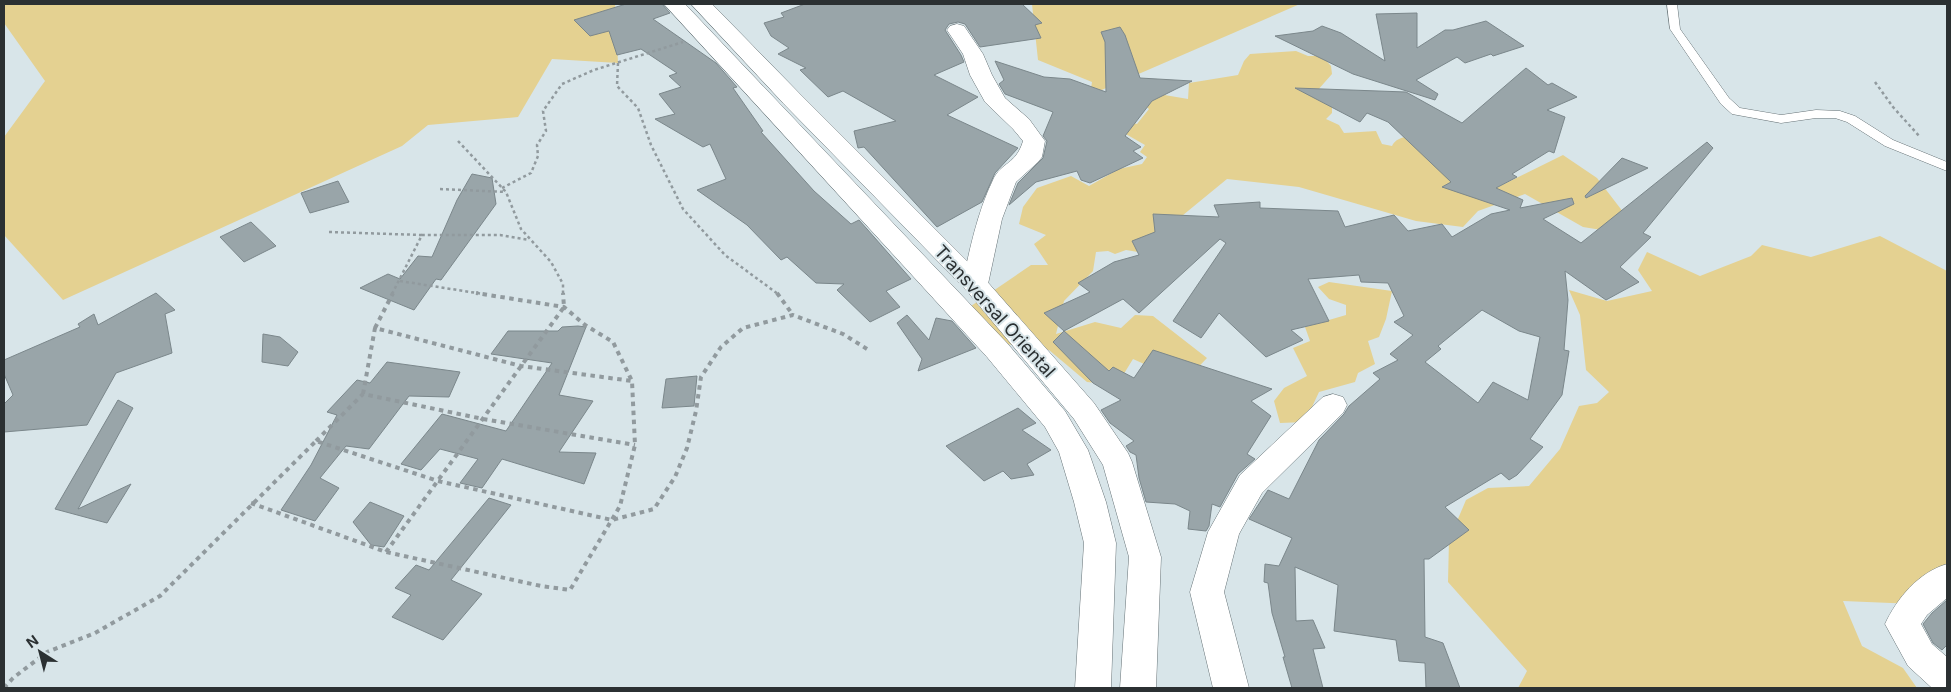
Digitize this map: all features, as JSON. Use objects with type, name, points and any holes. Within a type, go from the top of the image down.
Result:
[{"type":"main road","name":"Transversal Oriental","points":[[674,4],[715,37],[975,284],[1084,411],[1117,462],[1145,556],[1138,688]]},
{"type":"main road","name":"Transversal Oriental","points":[[701,4],[715,37],[997,350],[1055,419],[1073,450],[1090,502],[1100,543],[1094,688]]},
{"type":"main road","points":[[957,30],[973,54],[981,75],[996,102],[1021,124],[1034,141],[1030,156],[1005,179],[990,218],[975,284]]},
{"type":"main road","points":[[1231,688],[1207,592],[1224,532],[1251,484],[1332,406]]},
{"type":"main road","points":[[1947,578],[1915,604],[1902,624],[1920,655],[1947,679]]},
{"type":"lane","points":[[1672,4],[1676,29],[1687,48],[1724,101],[1736,111],[1781,119],[1816,114],[1836,114],[1851,119],[1889,143],[1947,167]]},
{"type":"path","points":[[502,188],[531,173],[538,156],[537,145],[546,131],[543,111],[562,84],[594,70],[715,37]]},
{"type":"path","points":[[618,63],[617,86],[638,108],[651,145],[683,209],[725,255],[777,293],[793,315],[844,334],[867,349]]},
{"type":"path","points":[[1875,82],[1893,108],[1921,138]]},
{"type":"path","points":[[386,552],[564,307],[563,284],[551,262],[529,240],[521,228],[506,192],[458,141]]},
{"type":"path","points":[[440,189],[506,192]]},
{"type":"path","points":[[329,232],[500,235],[529,240]]},
{"type":"path","points":[[4,688],[13,678],[47,652],[95,633],[160,596],[363,394],[375,328],[422,235]]},
{"type":"path","points":[[251,504],[386,552],[541,586],[570,590],[620,506],[635,445],[632,381],[613,342],[586,325],[564,307],[400,281]]},
{"type":"path","points":[[316,441],[438,481],[612,520],[654,509],[675,477],[687,448],[696,411],[701,377],[721,347],[743,328],[793,315]]},
{"type":"path","points":[[375,328],[521,366],[632,381]]},
{"type":"path","points":[[363,394],[482,419],[635,445]]},
{"type":"shaded area","points":[[4,4],[615,4],[618,63],[552,59],[518,117],[428,125],[402,146],[63,300],[4,235],[4,137],[45,81],[4,23]]},
{"type":"shaded area","points":[[1032,4],[1300,4],[1090,95],[1092,82],[1038,60]]},
{"type":"shaded area","points":[[1296,51],[1308,56],[1322,56],[1331,66],[1332,74],[1317,91],[1332,99],[1332,113],[1326,119],[1339,125],[1344,133],[1376,131],[1382,144],[1392,146],[1397,140],[1418,135],[1494,189],[1563,155],[1597,178],[1630,221],[1620,233],[1583,227],[1525,194],[1478,211],[1463,227],[1416,221],[1299,187],[1227,179],[1138,252],[1126,250],[1115,254],[1108,251],[1096,252],[1093,271],[1064,301],[1056,334],[1095,322],[1121,328],[1135,315],[1153,316],[1207,358],[1184,382],[1133,359],[1117,385],[1087,382],[1049,350],[992,342],[971,306],[1031,265],[1048,265],[1034,244],[1046,235],[1019,224],[1023,207],[1037,188],[1071,176],[1089,186],[1119,169],[1142,164],[1147,157],[1140,152],[1145,145],[1124,133],[1127,121],[1137,124],[1149,109],[1143,104],[1147,92],[1188,99],[1189,83],[1238,75],[1244,61],[1250,54]]},
{"type":"shaded area","points":[[1880,236],[1947,271],[1947,578],[1915,604],[1843,601],[1862,646],[1903,668],[1917,688],[1518,688],[1527,671],[1448,582],[1449,540],[1466,500],[1488,488],[1529,486],[1560,449],[1579,406],[1597,403],[1609,392],[1586,370],[1580,315],[1569,290],[1607,301],[1652,291],[1638,270],[1647,252],[1700,276],[1751,256],[1762,245],[1811,257]]},
{"type":"shaded area","points":[[1329,282],[1392,291],[1386,319],[1379,337],[1368,341],[1375,364],[1358,373],[1355,382],[1319,392],[1305,422],[1280,423],[1274,401],[1284,388],[1307,376],[1293,348],[1310,341],[1305,327],[1346,315],[1346,305],[1329,299],[1318,287]]},
{"type":"building","points":[[626,4],[662,4],[670,13],[653,19],[716,63],[737,87],[733,88],[763,131],[761,132],[814,191],[851,224],[859,220],[911,279],[886,291],[900,307],[870,322],[837,290],[844,284],[816,283],[787,257],[781,260],[747,225],[697,190],[726,179],[710,144],[703,147],[655,119],[675,114],[659,94],[681,87],[669,76],[677,73],[641,49],[617,55],[609,31],[590,36],[574,20]]},
{"type":"building","points":[[805,4],[1022,4],[1042,23],[1035,25],[1041,38],[980,47],[965,24],[958,22],[949,24],[945,30],[964,62],[934,75],[978,97],[947,115],[1018,148],[995,173],[982,202],[937,227],[864,147],[858,148],[854,131],[896,121],[843,91],[828,97],[800,70],[806,68],[778,54],[789,48],[771,36],[764,23],[784,17],[781,13]]},
{"type":"building","points":[[1417,13],[1417,48],[1445,30],[1453,30],[1486,21],[1524,46],[1465,63],[1457,57],[1416,80],[1438,94],[1435,100],[1353,74],[1275,36],[1313,31],[1322,26],[1341,33],[1385,61],[1376,14]]},
{"type":"building","points":[[1120,27],[1125,35],[1140,78],[1192,81],[1152,101],[1125,136],[1141,147],[1133,151],[1143,158],[1090,183],[1081,180],[1077,171],[1036,182],[1009,205],[1018,183],[1043,158],[1047,141],[1043,136],[1053,112],[1005,94],[999,84],[1004,80],[995,61],[1044,77],[1070,79],[1106,92],[1105,42],[1101,32]]},
{"type":"building","points":[[1526,68],[1548,85],[1552,83],[1577,97],[1547,110],[1565,117],[1554,153],[1549,151],[1512,174],[1517,177],[1496,188],[1523,200],[1520,208],[1572,198],[1574,204],[1543,219],[1581,243],[1707,142],[1713,148],[1643,233],[1651,237],[1620,267],[1639,282],[1606,300],[1565,271],[1568,300],[1564,350],[1569,351],[1562,395],[1530,439],[1543,447],[1517,475],[1509,480],[1501,473],[1445,507],[1469,530],[1429,559],[1424,559],[1425,637],[1443,643],[1460,688],[1426,688],[1425,663],[1399,661],[1396,640],[1334,631],[1338,585],[1295,567],[1296,621],[1313,620],[1325,648],[1313,649],[1323,688],[1292,688],[1272,613],[1268,583],[1264,582],[1265,564],[1279,566],[1292,538],[1249,519],[1268,490],[1289,499],[1319,440],[1344,414],[1349,406],[1380,379],[1373,373],[1398,360],[1390,354],[1413,335],[1394,322],[1404,316],[1388,283],[1361,282],[1359,275],[1308,279],[1329,321],[1291,330],[1303,340],[1266,357],[1219,313],[1201,338],[1173,321],[1226,243],[1220,239],[1139,313],[1123,299],[1064,331],[1044,313],[1090,292],[1078,283],[1114,262],[1139,255],[1132,241],[1155,232],[1153,214],[1219,217],[1214,205],[1260,202],[1260,208],[1338,211],[1345,227],[1394,215],[1408,231],[1442,224],[1452,237],[1491,214],[1510,210],[1442,187],[1451,182],[1388,122],[1367,113],[1360,122],[1295,88],[1406,92],[1462,123]],"holes":[[[1482,310],[1519,331],[1540,337],[1528,400],[1493,382],[1478,403],[1425,362],[1441,349],[1438,346]]]},
{"type":"building","points":[[1622,158],[1648,168],[1586,198],[1585,196]]},
{"type":"building","points":[[472,174],[492,178],[496,204],[441,280],[436,279],[414,310],[360,288],[388,274],[400,279],[418,256],[432,257],[457,200]]},
{"type":"building","points":[[338,181],[349,202],[310,213],[301,193]]},
{"type":"building","points":[[251,222],[276,246],[244,262],[220,237]]},
{"type":"building","points":[[156,293],[175,310],[165,314],[172,353],[116,373],[87,425],[4,432],[4,404],[13,395],[4,374],[4,360],[80,327],[78,324],[94,314],[98,325]]},
{"type":"building","points":[[907,315],[929,340],[936,318],[952,321],[976,348],[918,371],[922,359],[897,323]]},
{"type":"building","points":[[562,327],[586,327],[559,395],[593,401],[559,452],[596,453],[584,484],[502,459],[482,488],[460,483],[478,459],[440,449],[421,470],[401,464],[442,414],[506,431],[552,363],[491,354],[508,331],[558,331]]},
{"type":"building","points":[[1064,331],[1109,371],[1113,367],[1134,378],[1153,350],[1272,389],[1251,401],[1271,416],[1247,454],[1255,459],[1238,474],[1220,507],[1212,504],[1209,526],[1206,531],[1188,529],[1190,511],[1175,504],[1146,502],[1139,478],[1136,455],[1130,452],[1126,446],[1134,441],[1110,423],[1101,410],[1121,400],[1093,383],[1053,342]]},
{"type":"building","points":[[263,334],[280,337],[298,352],[288,366],[262,362]]},
{"type":"building","points":[[387,362],[460,372],[449,397],[409,396],[369,449],[346,446],[320,478],[339,488],[315,521],[281,510],[311,465],[337,415],[327,412],[357,380],[370,383]]},
{"type":"building","points":[[697,376],[694,406],[662,408],[666,379]]},
{"type":"building","points":[[118,400],[133,408],[78,509],[131,484],[107,523],[55,509]]},
{"type":"building","points":[[1018,408],[1036,423],[1022,430],[1051,450],[1027,464],[1034,475],[1011,479],[1003,471],[984,481],[946,446]]},
{"type":"building","points":[[489,498],[511,505],[451,580],[482,594],[443,640],[392,617],[411,595],[395,588],[416,565],[429,570]]},
{"type":"building","points":[[370,502],[404,516],[384,547],[371,545],[353,522]]},
{"type":"building","points":[[1947,600],[1947,645],[1942,650],[1933,643],[1923,624]]}]
